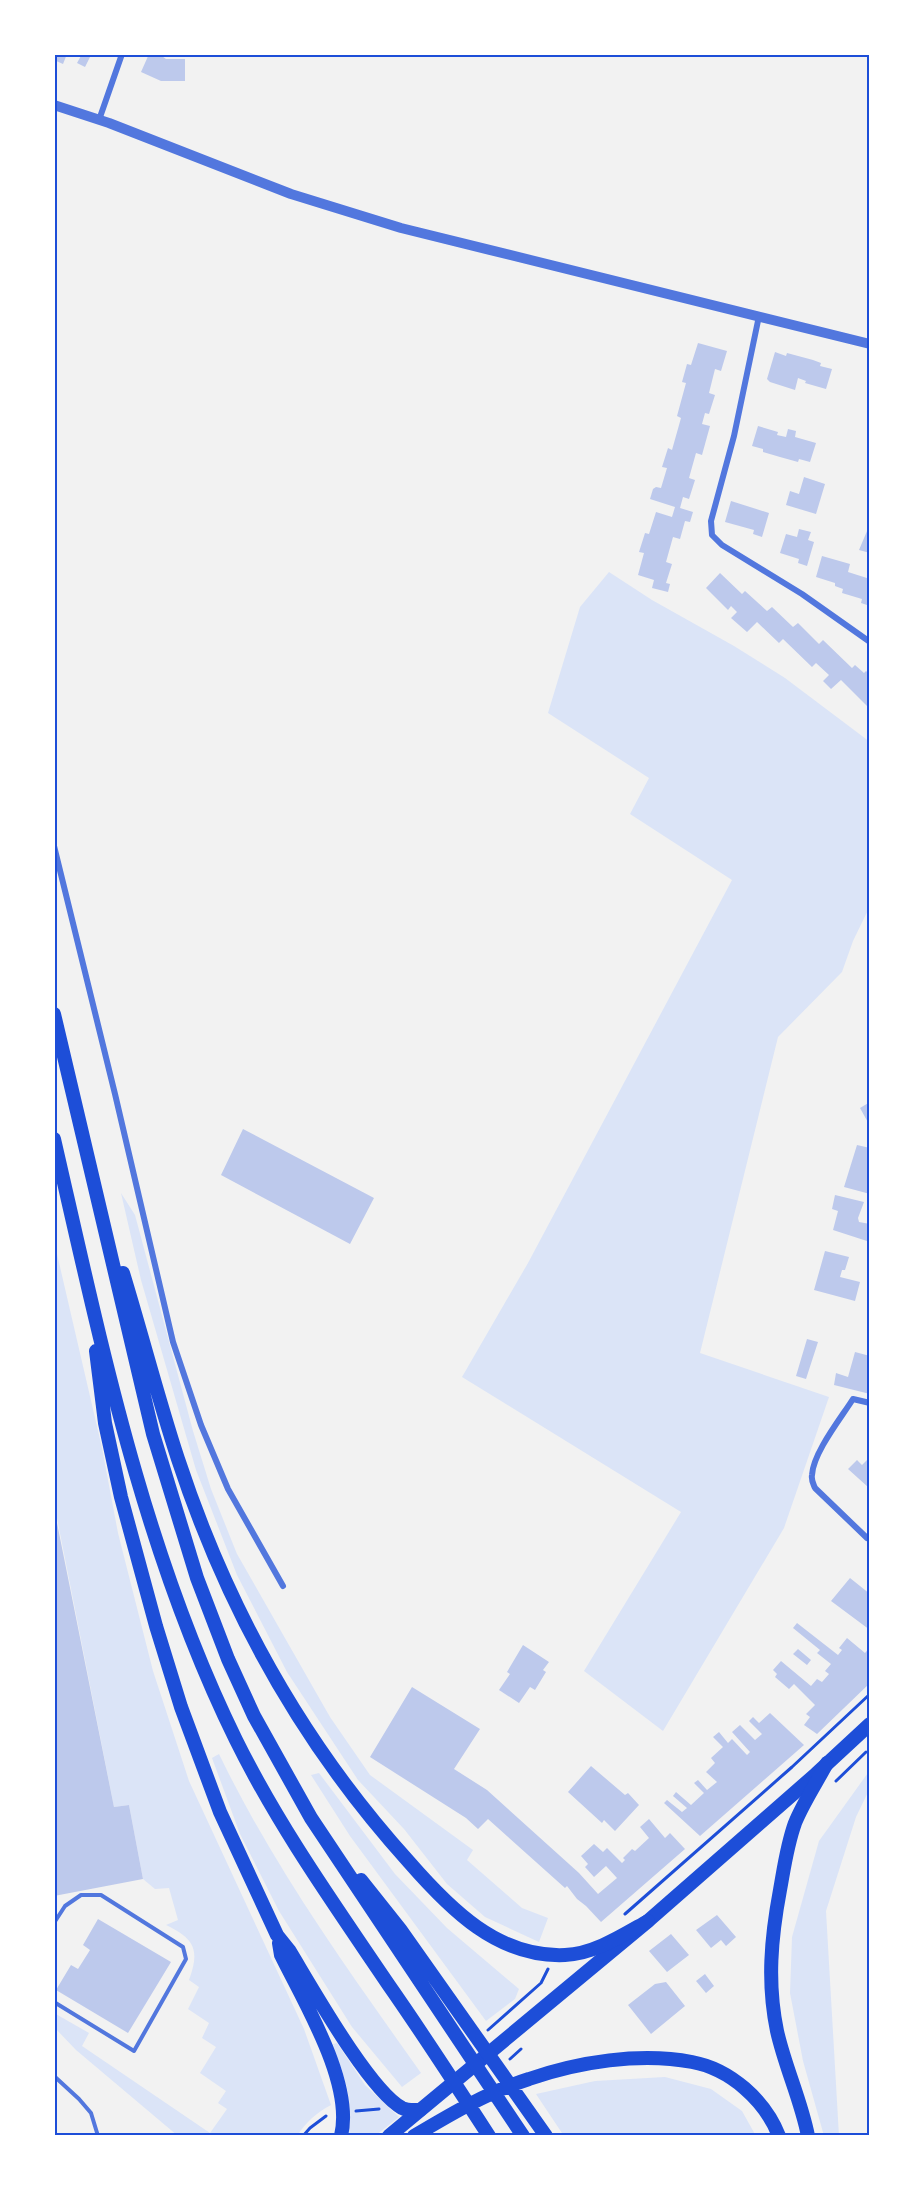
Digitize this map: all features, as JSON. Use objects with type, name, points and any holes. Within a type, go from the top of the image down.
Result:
[{"type":"main road","points":[[54,1014],[83,1145],[153,1434],[197,1578],[228,1659],[250,1708],[311,1818],[521,2134]]},
{"type":"main road","points":[[54,1139],[120,1419],[154,1539],[183,1622],[253,1774],[295,1847],[489,2136]]},
{"type":"main road","points":[[83,1145],[178,1459],[229,1590],[281,1688],[347,1788],[434,1890],[472,1924],[496,1940],[518,1950],[552,1955],[576,1954],[598,1947],[648,1921]]},
{"type":"main road","points":[[93,1309],[98,1378],[105,1423],[124,1508],[156,1626],[184,1716],[220,1812],[277,1935],[281,1954],[317,2027],[332,2064],[342,2098],[341,2136]]},
{"type":"main road","points":[[389,2136],[648,1921],[870,1724]]},
{"type":"main road","points":[[808,2136],[777,2030],[773,2008],[770,1955],[783,1869],[795,1823],[827,1763]]},
{"type":"main road","points":[[311,1818],[399,1929],[546,2136]]},
{"type":"main road","points":[[277,1935],[382,2090],[397,2104],[408,2110],[420,2110]]},
{"type":"main road","points":[[414,2136],[489,2094],[529,2078],[590,2064],[639,2059],[691,2062],[717,2071],[743,2087],[760,2103],[769,2115],[779,2136]]},
{"type":"street","points":[[99,120],[122,54]]},
{"type":"street","points":[[54,105],[291,194],[392,225],[528,261],[870,344]]},
{"type":"street","points":[[759,316],[734,436],[711,521],[712,535],[722,545],[770,573],[870,642]]},
{"type":"street","points":[[54,846],[116,1094],[173,1342],[201,1425],[228,1489],[283,1586]]},
{"type":"street","points":[[867,1538],[815,1488],[812,1473],[831,1432],[853,1399],[870,1403]]},
{"type":"lane","points":[[54,1923],[65,1906],[81,1895],[101,1895],[183,1947],[186,1959],[134,2051],[54,2002]]},
{"type":"lane","points":[[54,2077],[91,2113],[98,2136]]},
{"type":"path","points":[[624,1915],[792,1767],[870,1694]]},
{"type":"path","points":[[484,2033],[541,1983],[552,1955]]},
{"type":"path","points":[[303,2136],[320,2119],[331,2113],[374,2110],[397,2104]]},
{"type":"shaded area","points":[[609,572],[652,600],[734,646],[785,678],[870,742],[870,906],[853,941],[842,972],[778,1037],[700,1353],[829,1397],[784,1528],[663,1731],[584,1671],[681,1512],[462,1377],[528,1263],[732,880],[630,814],[649,778],[548,713],[580,607]]},
{"type":"shaded area","points":[[121,1193],[135,1215],[193,1431],[211,1489],[237,1554],[330,1717],[370,1775],[473,1850],[467,1860],[522,1908],[548,1918],[539,1942],[485,1917],[447,1884],[404,1829],[358,1780],[287,1672],[237,1575],[196,1470],[141,1280]]},
{"type":"shaded area","points":[[54,1241],[102,1448],[118,1533],[153,1671],[189,1781],[304,2029],[331,2105],[312,2118],[297,2136],[178,2136],[76,2050],[54,2027],[54,2013],[89,2033],[82,2046],[210,2133],[227,2109],[218,2103],[226,2091],[200,2073],[216,2047],[202,2038],[209,2023],[188,2009],[199,1987],[189,1980],[194,1961],[192,1946],[183,1935],[166,1925],[178,1920],[169,1888],[155,1889],[143,1879],[129,1805],[114,1807],[54,1503]]},
{"type":"shaded area","points":[[219,1754],[240,1796],[313,1918],[421,2073],[402,2087],[352,2027],[279,1911],[240,1834],[212,1758]]},
{"type":"shaded area","points":[[870,1770],[870,1788],[856,1817],[826,1911],[839,2136],[824,2136],[803,2061],[790,1993],[792,1937],[819,1841]]},
{"type":"shaded area","points":[[319,1773],[395,1874],[447,1928],[519,1989],[515,1999],[486,2021],[350,1836],[311,1775]]},
{"type":"shaded area","points":[[337,2043],[365,2085],[399,2117],[375,2136],[348,2136],[349,2100],[333,2044]]},
{"type":"shaded area","points":[[665,2077],[711,2089],[742,2111],[756,2136],[564,2136],[536,2094],[595,2081]]},
{"type":"building","points":[[54,54],[67,54],[63,64],[54,60]]},
{"type":"building","points":[[82,54],[90,57],[85,67],[77,63]]},
{"type":"building","points":[[149,54],[159,54],[166,59],[185,59],[185,81],[161,81],[141,72]]},
{"type":"building","points":[[698,343],[727,351],[721,371],[715,369],[709,393],[715,395],[709,414],[705,413],[702,424],[710,426],[702,455],[696,453],[689,478],[695,480],[689,499],[683,497],[680,508],[693,512],[690,522],[685,521],[680,539],[673,537],[666,562],[672,564],[666,583],[670,584],[668,592],[652,588],[654,580],[638,575],[644,553],[639,552],[645,533],[649,534],[656,512],[672,517],[675,507],[650,499],[653,489],[661,488],[667,468],[662,467],[668,448],[672,450],[681,418],[677,416],[686,383],[682,382],[687,364],[691,365]]},
{"type":"building","points":[[775,352],[813,360],[821,363],[820,366],[832,369],[826,389],[805,383],[806,381],[798,378],[795,390],[770,382],[767,379]]},
{"type":"building","points":[[758,426],[786,437],[788,429],[796,431],[795,437],[816,443],[810,462],[799,459],[798,462],[763,452],[763,449],[752,446]]},
{"type":"building","points":[[804,477],[825,484],[816,514],[786,505],[790,491],[799,494]]},
{"type":"building","points":[[731,501],[769,513],[762,537],[753,534],[754,530],[725,522]]},
{"type":"building","points":[[870,524],[870,553],[859,550]]},
{"type":"building","points":[[799,529],[811,532],[808,540],[814,542],[807,566],[798,563],[799,559],[780,553],[786,534],[797,537]]},
{"type":"building","points":[[822,556],[850,564],[848,572],[870,579],[870,606],[861,603],[862,599],[842,593],[843,589],[835,586],[835,583],[816,577]]},
{"type":"building","points":[[720,573],[742,594],[745,591],[767,611],[772,607],[793,627],[798,623],[819,644],[823,640],[852,668],[855,665],[864,673],[866,671],[870,674],[870,709],[841,680],[831,689],[823,681],[829,675],[816,663],[812,667],[783,639],[779,643],[757,622],[747,632],[731,618],[737,612],[731,606],[728,610],[706,588]]},
{"type":"building","points":[[870,1102],[870,1126],[860,1108]]},
{"type":"building","points":[[243,1129],[374,1198],[350,1244],[221,1175]]},
{"type":"building","points":[[857,1145],[870,1148],[870,1194],[844,1187]]},
{"type":"building","points":[[835,1195],[864,1202],[858,1218],[859,1222],[870,1224],[870,1242],[833,1230],[838,1211],[832,1209]]},
{"type":"building","points":[[825,1251],[849,1257],[840,1277],[860,1282],[855,1301],[814,1290]]},
{"type":"building","points":[[807,1339],[818,1342],[806,1379],[796,1376]]},
{"type":"building","points":[[855,1352],[870,1356],[870,1394],[834,1385],[836,1373],[848,1377]]},
{"type":"building","points":[[870,1457],[870,1485],[868,1487],[848,1469],[857,1460],[862,1465]]},
{"type":"building","points":[[54,1508],[114,1807],[129,1805],[143,1879],[54,1896]]},
{"type":"building","points":[[850,1578],[870,1594],[870,1630],[831,1601]]},
{"type":"building","points":[[797,1623],[838,1655],[842,1650],[839,1648],[847,1638],[865,1653],[870,1647],[870,1683],[817,1734],[804,1725],[810,1717],[806,1714],[815,1705],[794,1684],[789,1689],[775,1677],[777,1674],[773,1670],[781,1661],[811,1686],[817,1679],[822,1682],[829,1674],[825,1671],[831,1664],[817,1653],[820,1650],[793,1628]]},
{"type":"building","points":[[523,1645],[549,1662],[535,1690],[530,1687],[519,1703],[499,1690],[510,1674],[507,1672]]},
{"type":"building","points":[[798,1649],[811,1660],[807,1665],[793,1654]]},
{"type":"building","points":[[412,1687],[480,1729],[454,1769],[487,1790],[579,1873],[598,1894],[617,1878],[606,1866],[594,1877],[585,1867],[588,1864],[581,1856],[594,1844],[603,1852],[607,1848],[622,1863],[625,1860],[623,1858],[632,1849],[635,1851],[649,1838],[640,1827],[649,1819],[665,1838],[670,1833],[685,1849],[601,1922],[567,1886],[565,1888],[488,1819],[478,1829],[466,1818],[370,1757]]},
{"type":"building","points":[[770,1713],[804,1745],[700,1836],[664,1803],[667,1800],[682,1812],[687,1808],[673,1796],[676,1792],[691,1805],[704,1793],[694,1783],[698,1780],[707,1790],[717,1782],[706,1772],[715,1763],[711,1758],[723,1747],[713,1737],[719,1732],[728,1743],[732,1739],[747,1755],[750,1752],[732,1732],[740,1725],[755,1740],[762,1734],[749,1721],[753,1717],[759,1723]]},
{"type":"building","points":[[591,1766],[625,1795],[628,1793],[639,1805],[615,1831],[604,1820],[602,1823],[568,1792]]},
{"type":"building","points":[[717,1915],[736,1937],[726,1946],[721,1940],[711,1948],[696,1930]]},
{"type":"building","points":[[98,1919],[171,1962],[128,2033],[56,1990],[71,1965],[78,1969],[90,1950],[83,1945]]},
{"type":"building","points":[[671,1934],[689,1955],[667,1972],[649,1951]]},
{"type":"building","points":[[705,1974],[714,1986],[706,1993],[696,1981]]},
{"type":"building","points":[[666,1982],[685,2006],[651,2034],[628,2005],[655,1984]]}]
